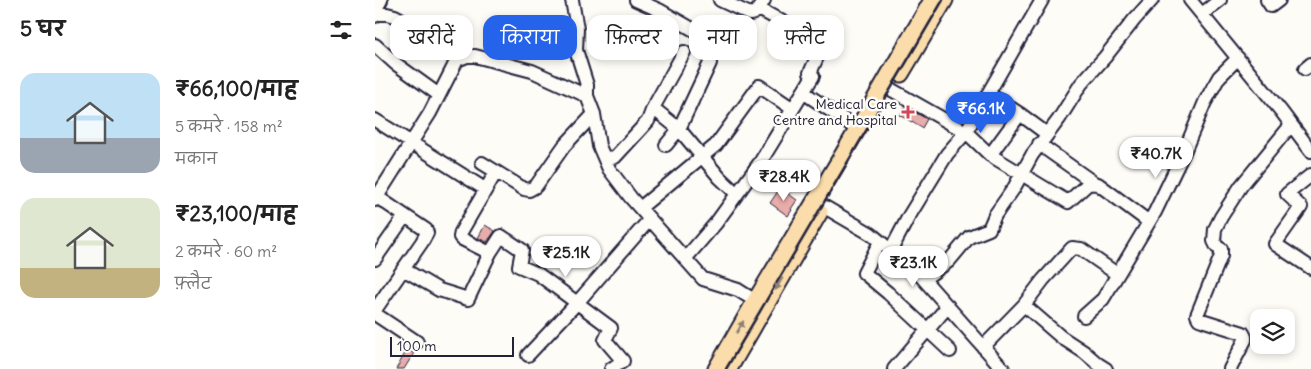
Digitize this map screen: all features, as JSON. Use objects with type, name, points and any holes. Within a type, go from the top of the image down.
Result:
[{"type":"main road","points":[[716,369],[823,206],[892,90],[937,2]]},
{"type":"main road","points":[[729,369],[760,304],[858,129],[937,2]]},
{"type":"street","points":[[572,0],[577,29],[576,50],[587,86],[587,96],[594,114],[599,146],[609,169],[640,208],[703,279],[738,290],[760,304]]},
{"type":"street","points":[[636,0],[659,10],[689,27]]},
{"type":"street","points":[[685,259],[716,223],[761,161],[813,76],[810,73],[823,44],[761,5],[754,14],[750,14],[721,0]]},
{"type":"street","points":[[891,250],[909,216],[947,154],[967,132],[1042,0]]},
{"type":"street","points":[[924,279],[949,261],[969,236],[989,229],[995,215],[1014,188],[1031,155],[1081,84],[1152,0]]},
{"type":"street","points":[[1190,0],[1311,152]]},
{"type":"street","points":[[1202,14],[1220,0]]},
{"type":"street","points":[[1267,0],[1271,6],[1279,0]]},
{"type":"street","points":[[377,9],[391,15]]},
{"type":"street","points":[[375,45],[396,64],[439,95]]},
{"type":"street","points":[[604,157],[615,157],[647,121],[684,52]]},
{"type":"street","points":[[473,56],[532,71],[587,96]]},
{"type":"street","points":[[1084,316],[1103,299],[1155,212],[1184,152],[1205,102],[1219,77],[1238,58]]},
{"type":"street","points":[[375,310],[427,233],[426,230],[376,198],[439,95],[457,60]]},
{"type":"street","points":[[666,145],[679,129],[710,64]]},
{"type":"street","points":[[640,208],[716,145],[759,86],[793,109]]},
{"type":"street","points":[[892,90],[967,132],[990,155],[1069,202],[1089,183],[1094,183]]},
{"type":"street","points":[[803,92],[858,129]]},
{"type":"street","points":[[989,94],[1047,134]]},
{"type":"street","points":[[653,108],[679,129],[720,178],[737,194]]},
{"type":"street","points":[[482,163],[524,190],[529,190],[536,186],[564,146],[594,114]]},
{"type":"street","points":[[990,155],[1020,114]]},
{"type":"street","points":[[375,120],[485,189]]},
{"type":"street","points":[[1230,369],[1245,340],[1243,333],[1205,322],[1197,315],[1221,256],[1221,249],[1217,247],[1214,241],[1215,229],[1241,186],[1291,125]]},
{"type":"street","points":[[1039,144],[1149,222]]},
{"type":"street","points":[[489,253],[460,237],[461,232],[496,172]]},
{"type":"street","points":[[1311,175],[1287,194],[1301,207],[1275,244],[1311,268]]},
{"type":"street","points":[[823,206],[871,234],[924,279],[1003,369]]},
{"type":"street","points":[[375,259],[405,216]]},
{"type":"street","points":[[528,355],[577,304],[650,219]]},
{"type":"street","points":[[403,270],[439,290],[468,299],[489,253],[501,236],[522,250],[519,266],[538,274],[611,328],[605,340],[623,361],[611,369]]},
{"type":"street","points":[[880,242],[864,273],[950,351]]},
{"type":"street","points":[[983,347],[1024,305],[1043,280],[1072,248],[1081,249],[1117,274]]},
{"type":"street","points":[[1024,305],[1061,338],[1107,369]]},
{"type":"street","points":[[894,369],[948,306]]},
{"type":"street","points":[[375,314],[417,342]]},
{"type":"building","points":[[905,107],[927,119],[922,128],[900,115]]},
{"type":"building","points":[[780,188],[797,200],[788,216],[770,203]]},
{"type":"building","points":[[485,225],[495,231],[487,242],[478,238]]},
{"type":"building","points":[[407,350],[414,353],[404,369],[396,369]]},
{"type":"railway","points":[[726,369],[943,0]]},
{"type":"place","name":"Medical Care Centre and Hospital","points":[[908,112]]}]
